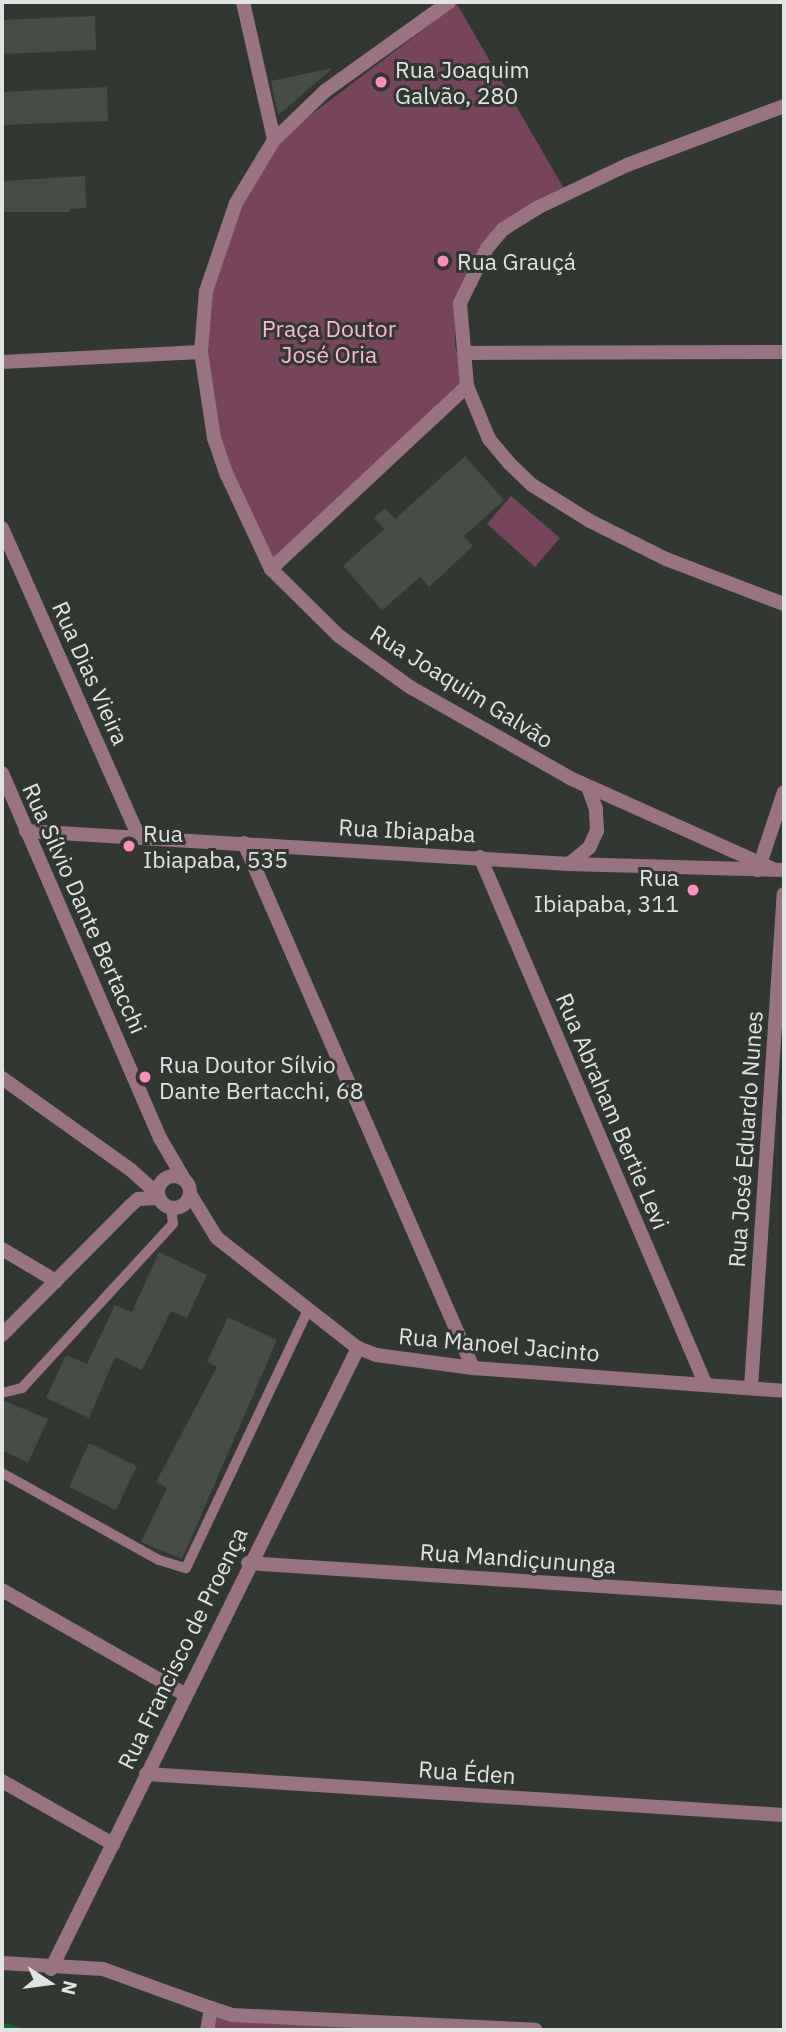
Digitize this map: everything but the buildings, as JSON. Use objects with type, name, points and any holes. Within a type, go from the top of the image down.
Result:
[{"type":"street","points":[[243,2],[274,140]]},
{"type":"street","name":"Rua Joaquim Galvão","points":[[449,2],[325,91],[274,140],[236,203],[218,246],[206,291],[201,352],[214,438],[271,569],[339,636],[410,687],[588,787],[768,868]]},
{"type":"street","points":[[784,106],[627,164],[503,229],[487,248],[460,303],[467,386],[489,439],[532,485],[590,521],[666,559],[784,604]]},
{"type":"street","points":[[2,362],[201,352]]},
{"type":"street","points":[[464,353],[784,352]]},
{"type":"street","points":[[271,569],[467,386]]},
{"type":"street","name":"Rua Dias Vieira","points":[[2,528],[139,837]]},
{"type":"street","name":"Rua Sílvio Dante Bertacchi","points":[[2,774],[160,1138],[184,1179]]},
{"type":"street","points":[[569,864],[589,848],[597,831],[596,809],[588,787]]},
{"type":"street","points":[[768,868],[784,792]]},
{"type":"street","name":"Rua Ibiapaba","points":[[26,831],[569,864],[768,868]]},
{"type":"street","points":[[244,843],[473,1368]]},
{"type":"street","name":"Rua Abraham Bertie Levi","points":[[480,857],[705,1383]]},
{"type":"street","name":"Rua José Eduardo Nunes","points":[[751,1387],[784,894]]},
{"type":"street","points":[[2,1078],[159,1189],[171,1208],[186,1203],[190,1194],[184,1179],[169,1176],[159,1189],[138,1199],[2,1335]]},
{"type":"street","name":"Rua Sílvio Dante Bertacchi","points":[[159,1189],[160,1138]]},
{"type":"street","name":"Rua Manoel Jacinto","points":[[190,1194],[217,1238],[358,1348],[399,1360],[473,1368],[705,1383],[784,1391]]},
{"type":"street","points":[[2,1249],[56,1280]]},
{"type":"street","name":"Rua Francisco de Proença","points":[[51,1969],[248,1563],[358,1348]]},
{"type":"street","name":"Rua Mandiçununga","points":[[248,1563],[784,1598]]},
{"type":"street","points":[[2,1590],[184,1694]]},
{"type":"street","name":"Rua Éden","points":[[146,1774],[784,1815]]},
{"type":"street","points":[[2,1781],[113,1843]]},
{"type":"street","points":[[2,1963],[51,1969],[80,1965],[103,1969],[232,2015],[536,2030]]},
{"type":"street","points":[[207,2030],[211,2008]]},
{"type":"lane","points":[[2,1393],[22,1388],[173,1224],[171,1208]]},
{"type":"lane","points":[[2,1473],[159,1560],[186,1568],[308,1310]]},
{"type":"green space","name":"Praça Doutor José Oria","points":[[457,4],[566,192],[489,238],[455,315],[455,345],[465,387],[273,568],[215,435],[203,353],[209,286],[225,231],[275,142]]},
{"type":"green space","points":[[511,496],[560,538],[535,567],[487,524]]},
{"type":"green space","points":[[211,2008],[536,2030],[207,2030]]},
{"type":"waterway","points":[[2,2025],[24,2030]]},
{"type":"place","name":"Rua Joaquim Galvão, 280","points":[[381,82]]},
{"type":"place","name":"Rua Grauçá","points":[[443,261]]},
{"type":"place","name":"Rua Ibiapaba, 535","points":[[129,846]]},
{"type":"place","name":"Rua Ibiapaba, 311","points":[[693,890]]},
{"type":"place","name":"Rua Doutor Sílvio Dante Bertacchi, 68","points":[[145,1077]]}]
